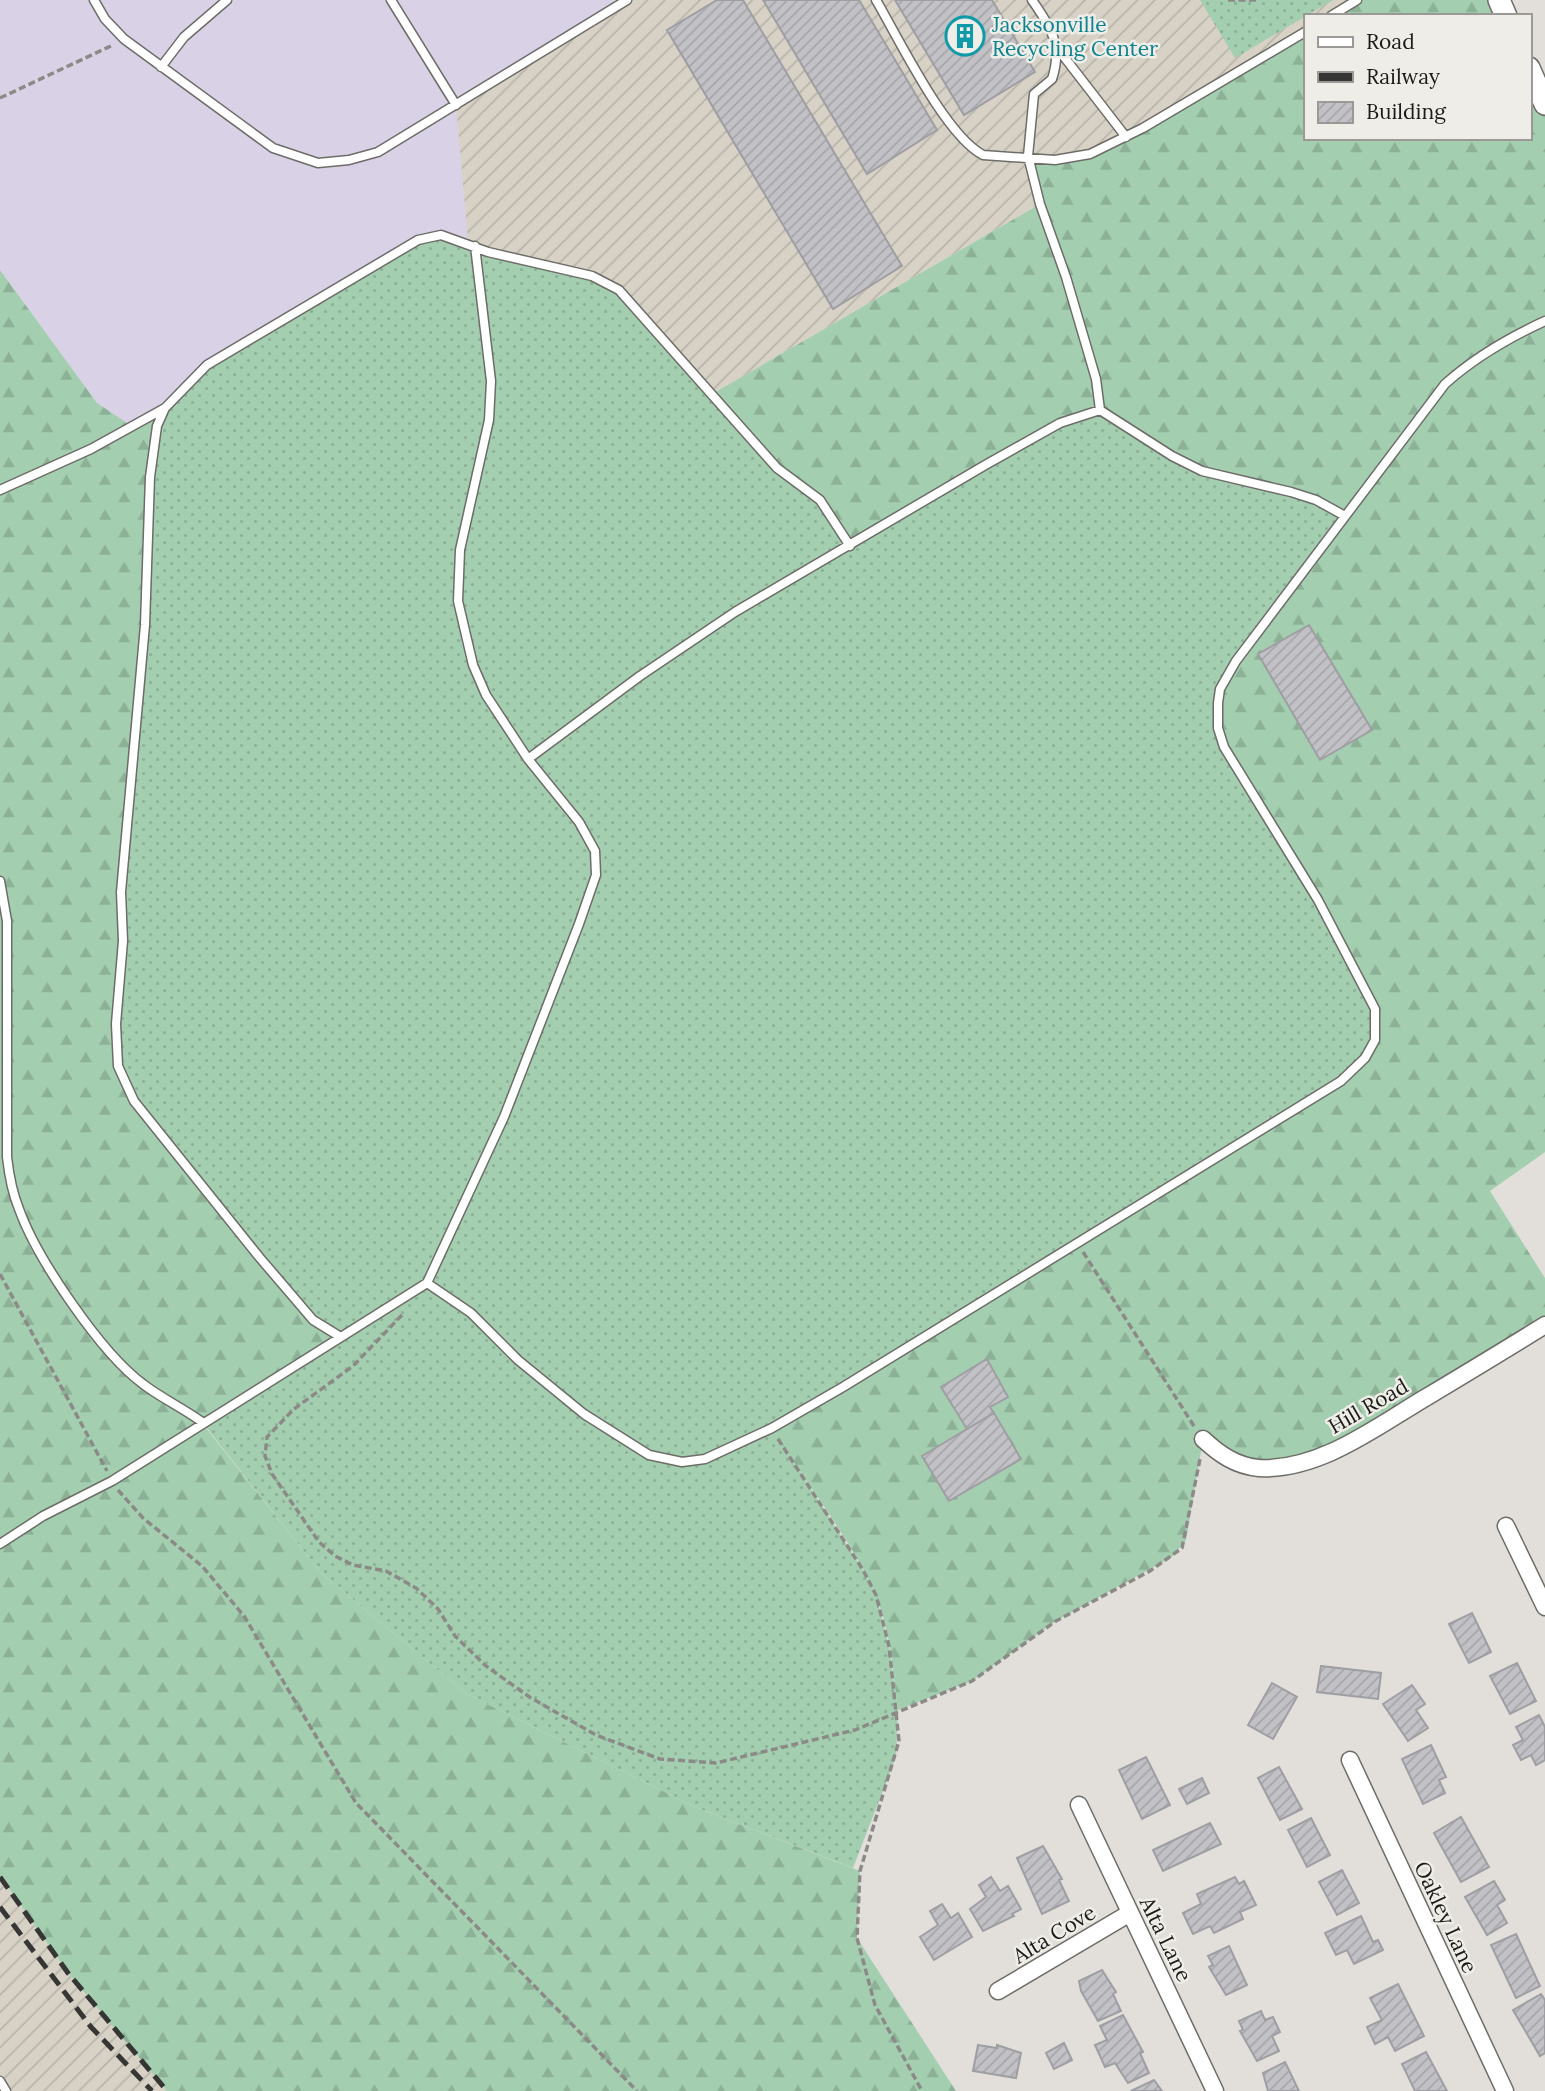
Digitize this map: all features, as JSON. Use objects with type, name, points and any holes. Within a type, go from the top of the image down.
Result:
[{"type":"main road","points":[[1531,72],[1545,104]]},
{"type":"street","name":"Hill Road","points":[[1203,1439],[1238,1464],[1277,1468],[1300,1463],[1365,1433],[1545,1325]]},
{"type":"street","points":[[1506,1526],[1545,1607]]},
{"type":"street","name":"Oakley Lane","points":[[1350,1760],[1505,2091]]},
{"type":"street","name":"Alta Lane","points":[[1079,1805],[1215,2091]]},
{"type":"street","name":"Alta Cove","points":[[999,1991],[1130,1913]]},
{"type":"lane","points":[[94,0],[105,19],[124,39],[161,67],[273,148],[318,163],[348,160],[378,152],[627,0]]},
{"type":"lane","points":[[161,67],[184,37],[227,0]]},
{"type":"lane","points":[[391,0],[456,105]]},
{"type":"lane","points":[[876,0],[955,129],[974,150],[984,155],[1055,160],[1077,158],[1126,137],[1304,33]]},
{"type":"lane","points":[[1032,0],[1051,28],[1058,49],[1126,137]]},
{"type":"lane","points":[[1334,14],[1357,0]]},
{"type":"lane","points":[[1058,49],[1052,79],[1034,94],[1028,156],[1040,204],[1062,265],[1096,379],[1100,410]]},
{"type":"lane","points":[[0,490],[91,449],[165,408],[207,365],[399,249],[441,235],[593,276],[619,290],[777,468],[820,500],[850,546]]},
{"type":"lane","points":[[0,1545],[43,1517],[112,1481],[427,1283],[504,1117],[596,875],[592,844],[528,759],[486,695],[473,665],[458,601],[460,550],[489,420],[491,381],[475,246]]},
{"type":"lane","points":[[427,1283],[471,1313],[518,1360],[584,1415],[649,1455],[682,1462],[705,1459],[772,1428],[1340,1081],[1366,1059],[1375,1040],[1375,1009],[1318,901],[1224,747],[1218,728],[1220,689],[1236,661],[1445,384],[1467,365],[1514,335],[1545,321]]},
{"type":"lane","points":[[165,408],[157,426],[150,477],[145,625],[121,892],[123,942],[117,1024],[118,1066],[134,1101],[260,1258],[313,1320],[339,1336]]},
{"type":"lane","points":[[1100,410],[1172,456],[1202,471],[1292,492],[1316,500],[1345,516]]},
{"type":"lane","points":[[528,759],[692,640],[1060,423],[1100,410]]},
{"type":"lane","points":[[0,881],[7,921],[7,1157],[10,1181],[19,1209],[48,1265],[116,1359],[143,1385],[174,1401],[202,1422]]},
{"type":"lane","points":[[0,2081],[6,2091]]},
{"type":"path","points":[[1228,0],[1258,0]]},
{"type":"path","points":[[0,98],[83,62],[124,39]]},
{"type":"path","points":[[408,1309],[382,1340],[353,1366],[282,1420],[267,1437],[264,1445],[272,1474],[292,1506],[319,1542],[335,1556],[354,1565],[386,1571],[416,1587],[438,1609],[462,1643],[486,1666],[531,1698],[596,1735],[660,1759],[695,1764],[741,1759],[840,1735],[972,1681],[1056,1621],[1172,1557],[1186,1540],[1203,1439],[1077,1243]]},
{"type":"path","points":[[0,1274],[112,1481],[143,1518],[202,1566],[244,1616],[356,1802],[636,2091]]},
{"type":"path","points":[[772,1428],[863,1570],[876,1595],[890,1646],[898,1710],[896,1757],[882,1794],[860,1871],[857,1938],[875,2005],[922,2091]]},
{"type":"shaded area","points":[[0,0],[627,0],[475,246],[119,434],[0,270]]},
{"type":"shaded area","points":[[627,0],[1356,0],[1333,14],[1304,14],[1304,32],[1040,204],[712,394],[468,242],[456,105]]},
{"type":"shaded area","points":[[0,1877],[68,1973],[167,2091],[0,2091]]},
{"type":"green space","points":[[1200,0],[1333,0],[1309,14],[1304,14],[1304,17],[1235,58]]},
{"type":"green space","points":[[1358,0],[1499,0],[1505,14],[1335,14]]},
{"type":"green space","points":[[1304,33],[1304,140],[1531,140],[1531,72],[1545,97],[1545,1152],[1490,1191],[1545,1278],[1545,1325],[1322,1456],[1257,1468],[1203,1440],[1186,1540],[1172,1557],[1056,1621],[972,1681],[898,1710],[888,1637],[875,1594],[840,1531],[772,1428],[1340,1081],[1375,1040],[1375,1009],[1318,900],[1224,747],[1218,728],[1220,689],[1345,516],[1316,500],[1202,471],[1100,410],[1060,423],[850,546],[829,511],[777,468],[712,394],[1040,204],[1028,156],[1055,160],[1090,154]]},
{"type":"green space","points":[[441,235],[607,282],[767,455],[1060,423],[1100,410],[1345,516],[1318,900],[1375,1009],[1375,1040],[1340,1081],[772,1428],[863,1570],[876,1595],[889,1646],[898,1710],[896,1757],[853,1868],[695,1807],[467,1694],[321,1573],[202,1422],[325,1330],[134,1101],[118,1066],[121,892],[150,477],[165,408],[207,365],[399,249]]},
{"type":"green space","points":[[0,270],[97,403],[133,427],[165,408],[150,477],[145,625],[123,859],[117,1024],[123,1081],[313,1320],[339,1336],[202,1423],[321,1573],[467,1694],[695,1807],[860,1871],[857,1938],[956,2091],[167,2091],[68,1973],[0,1876]]},
{"type":"building","points":[[717,0],[743,0],[902,266],[833,309],[667,30]]},
{"type":"building","points":[[763,0],[859,0],[937,130],[867,174]]},
{"type":"building","name":"Jacksonville Recycling Center","points":[[895,0],[992,0],[1035,72],[964,115]]},
{"type":"building","points":[[1309,625],[1372,730],[1320,760],[1258,654]]},
{"type":"building","points":[[987,1359],[1008,1397],[990,1407],[994,1413],[967,1429],[941,1387]]},
{"type":"building","points":[[994,1413],[1021,1459],[949,1501],[922,1456]]},
{"type":"building","points":[[1472,1613],[1491,1652],[1469,1663],[1449,1624]]},
{"type":"building","points":[[1517,1663],[1536,1701],[1510,1714],[1490,1676]]},
{"type":"building","points":[[1321,1666],[1381,1673],[1378,1699],[1317,1692]]},
{"type":"building","points":[[1272,1683],[1297,1697],[1273,1739],[1248,1725]]},
{"type":"building","points":[[1412,1685],[1425,1704],[1416,1710],[1428,1728],[1408,1741],[1383,1704]]},
{"type":"building","points":[[1539,1715],[1545,1727],[1545,1760],[1536,1765],[1531,1755],[1521,1760],[1513,1745],[1523,1740],[1516,1727]]},
{"type":"building","points":[[1431,1745],[1446,1777],[1439,1780],[1445,1793],[1423,1804],[1402,1759]]},
{"type":"building","points":[[1146,1757],[1170,1805],[1142,1819],[1119,1770]]},
{"type":"building","points":[[1279,1767],[1302,1809],[1280,1820],[1258,1778]]},
{"type":"building","points":[[1202,1778],[1209,1793],[1187,1804],[1179,1789]]},
{"type":"building","points":[[1461,1817],[1489,1867],[1461,1882],[1434,1833]]},
{"type":"building","points":[[1311,1818],[1330,1855],[1307,1867],[1288,1830]]},
{"type":"building","points":[[1210,1823],[1221,1844],[1163,1871],[1153,1850]]},
{"type":"building","points":[[1043,1846],[1062,1879],[1059,1880],[1069,1901],[1042,1914],[1017,1858]]},
{"type":"building","points":[[1342,1870],[1359,1903],[1337,1915],[1319,1882]]},
{"type":"building","points":[[991,1877],[1000,1891],[1008,1886],[1021,1909],[1012,1914],[1014,1916],[983,1931],[970,1909],[986,1897],[979,1885]]},
{"type":"building","points":[[1235,1877],[1239,1884],[1244,1881],[1256,1905],[1240,1912],[1243,1919],[1214,1933],[1210,1926],[1193,1934],[1183,1913],[1201,1904],[1197,1894]]},
{"type":"building","points":[[1494,1881],[1505,1900],[1497,1905],[1507,1923],[1487,1935],[1465,1897]]},
{"type":"building","points":[[942,1904],[951,1918],[958,1913],[972,1937],[934,1960],[920,1937],[938,1925],[930,1911]]},
{"type":"building","points":[[1361,1916],[1373,1942],[1378,1940],[1383,1950],[1354,1964],[1347,1950],[1336,1955],[1325,1933]]},
{"type":"building","points":[[1516,1934],[1540,1986],[1516,1998],[1491,1945]]},
{"type":"building","points":[[1229,1946],[1247,1985],[1226,1995],[1209,1967],[1213,1965],[1208,1956]]},
{"type":"building","points":[[1102,1970],[1116,1992],[1113,1994],[1121,2011],[1098,2021],[1081,1991],[1079,1981]]},
{"type":"building","points":[[1398,1984],[1424,2036],[1395,2051],[1388,2037],[1375,2044],[1367,2027],[1382,2020],[1370,1998]]},
{"type":"building","points":[[1541,1994],[1545,2000],[1545,2053],[1540,2056],[1513,2010]]},
{"type":"building","points":[[1261,2011],[1265,2020],[1273,2017],[1280,2032],[1272,2036],[1279,2051],[1257,2061],[1240,2031],[1243,2030],[1239,2021]]},
{"type":"building","points":[[1123,2015],[1143,2052],[1140,2053],[1149,2073],[1128,2083],[1115,2063],[1105,2067],[1095,2045],[1107,2040],[1100,2026]]},
{"type":"building","points":[[1064,2043],[1072,2060],[1054,2069],[1046,2053]]},
{"type":"building","points":[[978,2045],[997,2048],[997,2045],[1021,2053],[1016,2078],[973,2071]]},
{"type":"building","points":[[1426,2052],[1447,2091],[1415,2091],[1402,2064]]},
{"type":"building","points":[[1285,2062],[1299,2091],[1268,2091],[1263,2073]]},
{"type":"building","points":[[1154,2080],[1162,2091],[1131,2091]]},
{"type":"railway","points":[[0,1877],[68,1973],[167,2091]]},
{"type":"railway","points":[[0,1907],[91,2027],[152,2091]]},
{"type":"place","name":"Jacksonville Recycling Center","points":[[965,36]]}]
